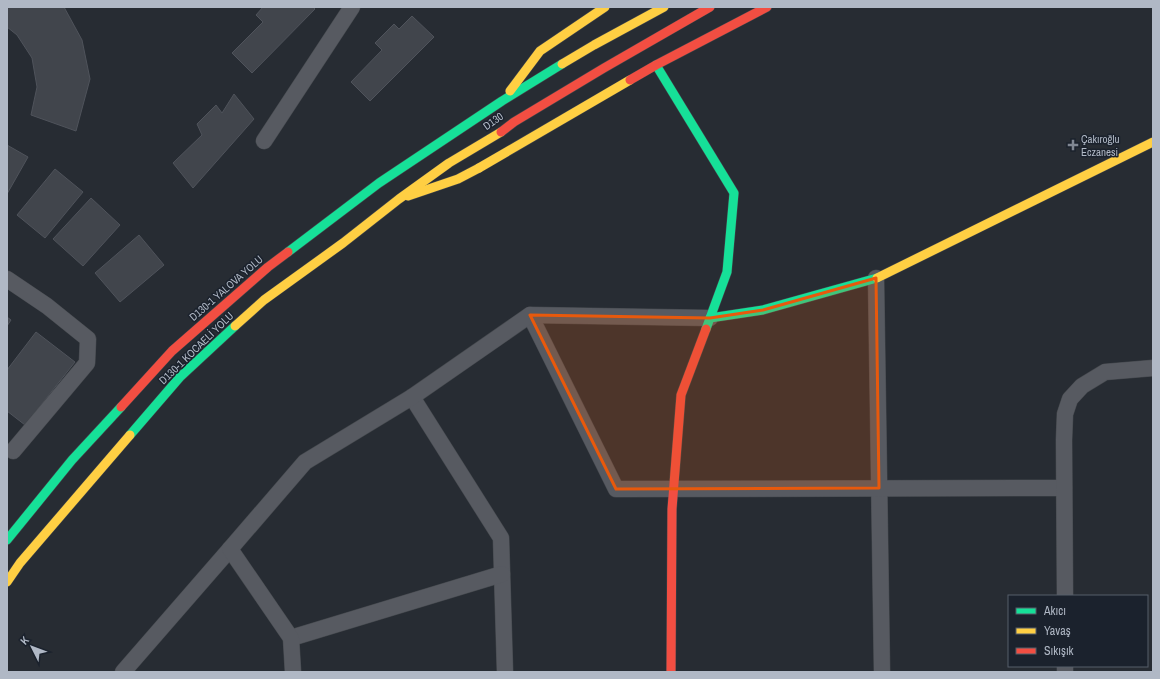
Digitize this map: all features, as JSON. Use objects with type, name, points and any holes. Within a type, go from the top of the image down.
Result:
[{"type":"main road","points":[[502,101],[540,51],[605,7]]},
{"type":"main road","name":"D130-1 YALOVA YOLU","points":[[7,540],[72,460],[172,351],[274,262],[379,183],[502,101],[594,45],[664,7]]},
{"type":"main road","name":"D130","points":[[399,199],[449,163],[503,131],[514,122],[710,7]]},
{"type":"main road","points":[[399,199],[458,179],[656,65],[768,7]]},
{"type":"main road","points":[[656,65],[734,193],[727,272],[681,395],[672,509],[671,672]]},
{"type":"main road","points":[[710,318],[763,310],[876,278],[1153,142]]},
{"type":"main road","name":"D130-1 KOCAELİ YOLU","points":[[7,582],[20,564],[97,472],[180,377],[264,300],[343,243],[399,199]]},
{"type":"street","points":[[264,141],[352,7]]},
{"type":"street","points":[[876,278],[882,672]]},
{"type":"street","points":[[7,279],[47,306],[88,339],[87,363],[9,452]]},
{"type":"street","points":[[530,314],[616,489],[1064,488]]},
{"type":"street","points":[[123,672],[305,462],[412,397],[530,314],[710,318]]},
{"type":"street","points":[[1065,595],[1065,414],[1070,399],[1082,386],[1105,372],[1153,368]]},
{"type":"street","points":[[412,397],[501,538],[505,672]]},
{"type":"street","points":[[230,549],[291,638],[293,672]]},
{"type":"street","points":[[291,638],[502,574]]},
{"type":"highlighted area","points":[[876,278],[879,488],[616,489],[530,315],[710,318],[763,310]]},
{"type":"building","points":[[7,7],[64,7],[82,40],[90,79],[76,131],[31,115],[37,87],[32,58],[17,35],[7,27]]},
{"type":"building","points":[[263,7],[313,7],[315,9],[252,73],[232,53],[263,22],[256,15]]},
{"type":"building","points":[[412,16],[434,37],[370,101],[351,82],[382,50],[375,43],[394,24],[399,29]]},
{"type":"building","points":[[234,94],[254,119],[193,188],[173,163],[202,135],[197,124],[216,105],[222,113]]},
{"type":"building","points":[[7,145],[28,157],[7,194]]},
{"type":"building","points":[[55,169],[83,192],[45,238],[17,215]]},
{"type":"building","points":[[91,198],[120,225],[83,266],[53,239]]},
{"type":"building","points":[[139,235],[164,265],[120,302],[95,273]]},
{"type":"building","points":[[7,317],[11,320],[7,326]]},
{"type":"building","points":[[36,332],[75,362],[25,425],[7,411],[7,370]]},
{"type":"traffic: fast","points":[[288,252],[379,183],[502,101],[562,64]]},
{"type":"traffic: fast","points":[[656,65],[734,193],[727,272],[706,329]]},
{"type":"traffic: fast","points":[[710,318],[763,310],[877,278]]},
{"type":"traffic: fast","points":[[130,435],[180,377],[235,326]]},
{"type":"traffic: fast","points":[[7,540],[72,460],[121,407]]},
{"type":"traffic: slow","points":[[510,91],[540,51],[605,7]]},
{"type":"traffic: slow","points":[[562,64],[664,7]]},
{"type":"traffic: slow","points":[[479,168],[630,80]]},
{"type":"traffic: slow","points":[[235,326],[264,300],[343,243],[399,199],[449,163],[501,132]]},
{"type":"traffic: slow","points":[[877,278],[1153,142]]},
{"type":"traffic: slow","points":[[408,196],[458,179],[479,168]]},
{"type":"traffic: slow","points":[[7,582],[20,563],[130,435]]},
{"type":"traffic: jam","points":[[501,132],[514,122],[604,68],[710,7]]},
{"type":"traffic: jam","points":[[630,80],[767,7]]},
{"type":"traffic: jam","points":[[121,407],[172,351],[268,267],[288,252]]},
{"type":"traffic: jam","points":[[671,672],[672,509],[681,395],[706,329]]},
{"type":"place","name":"Çakıroğlu Eczanesi","points":[[1073,145]]}]
